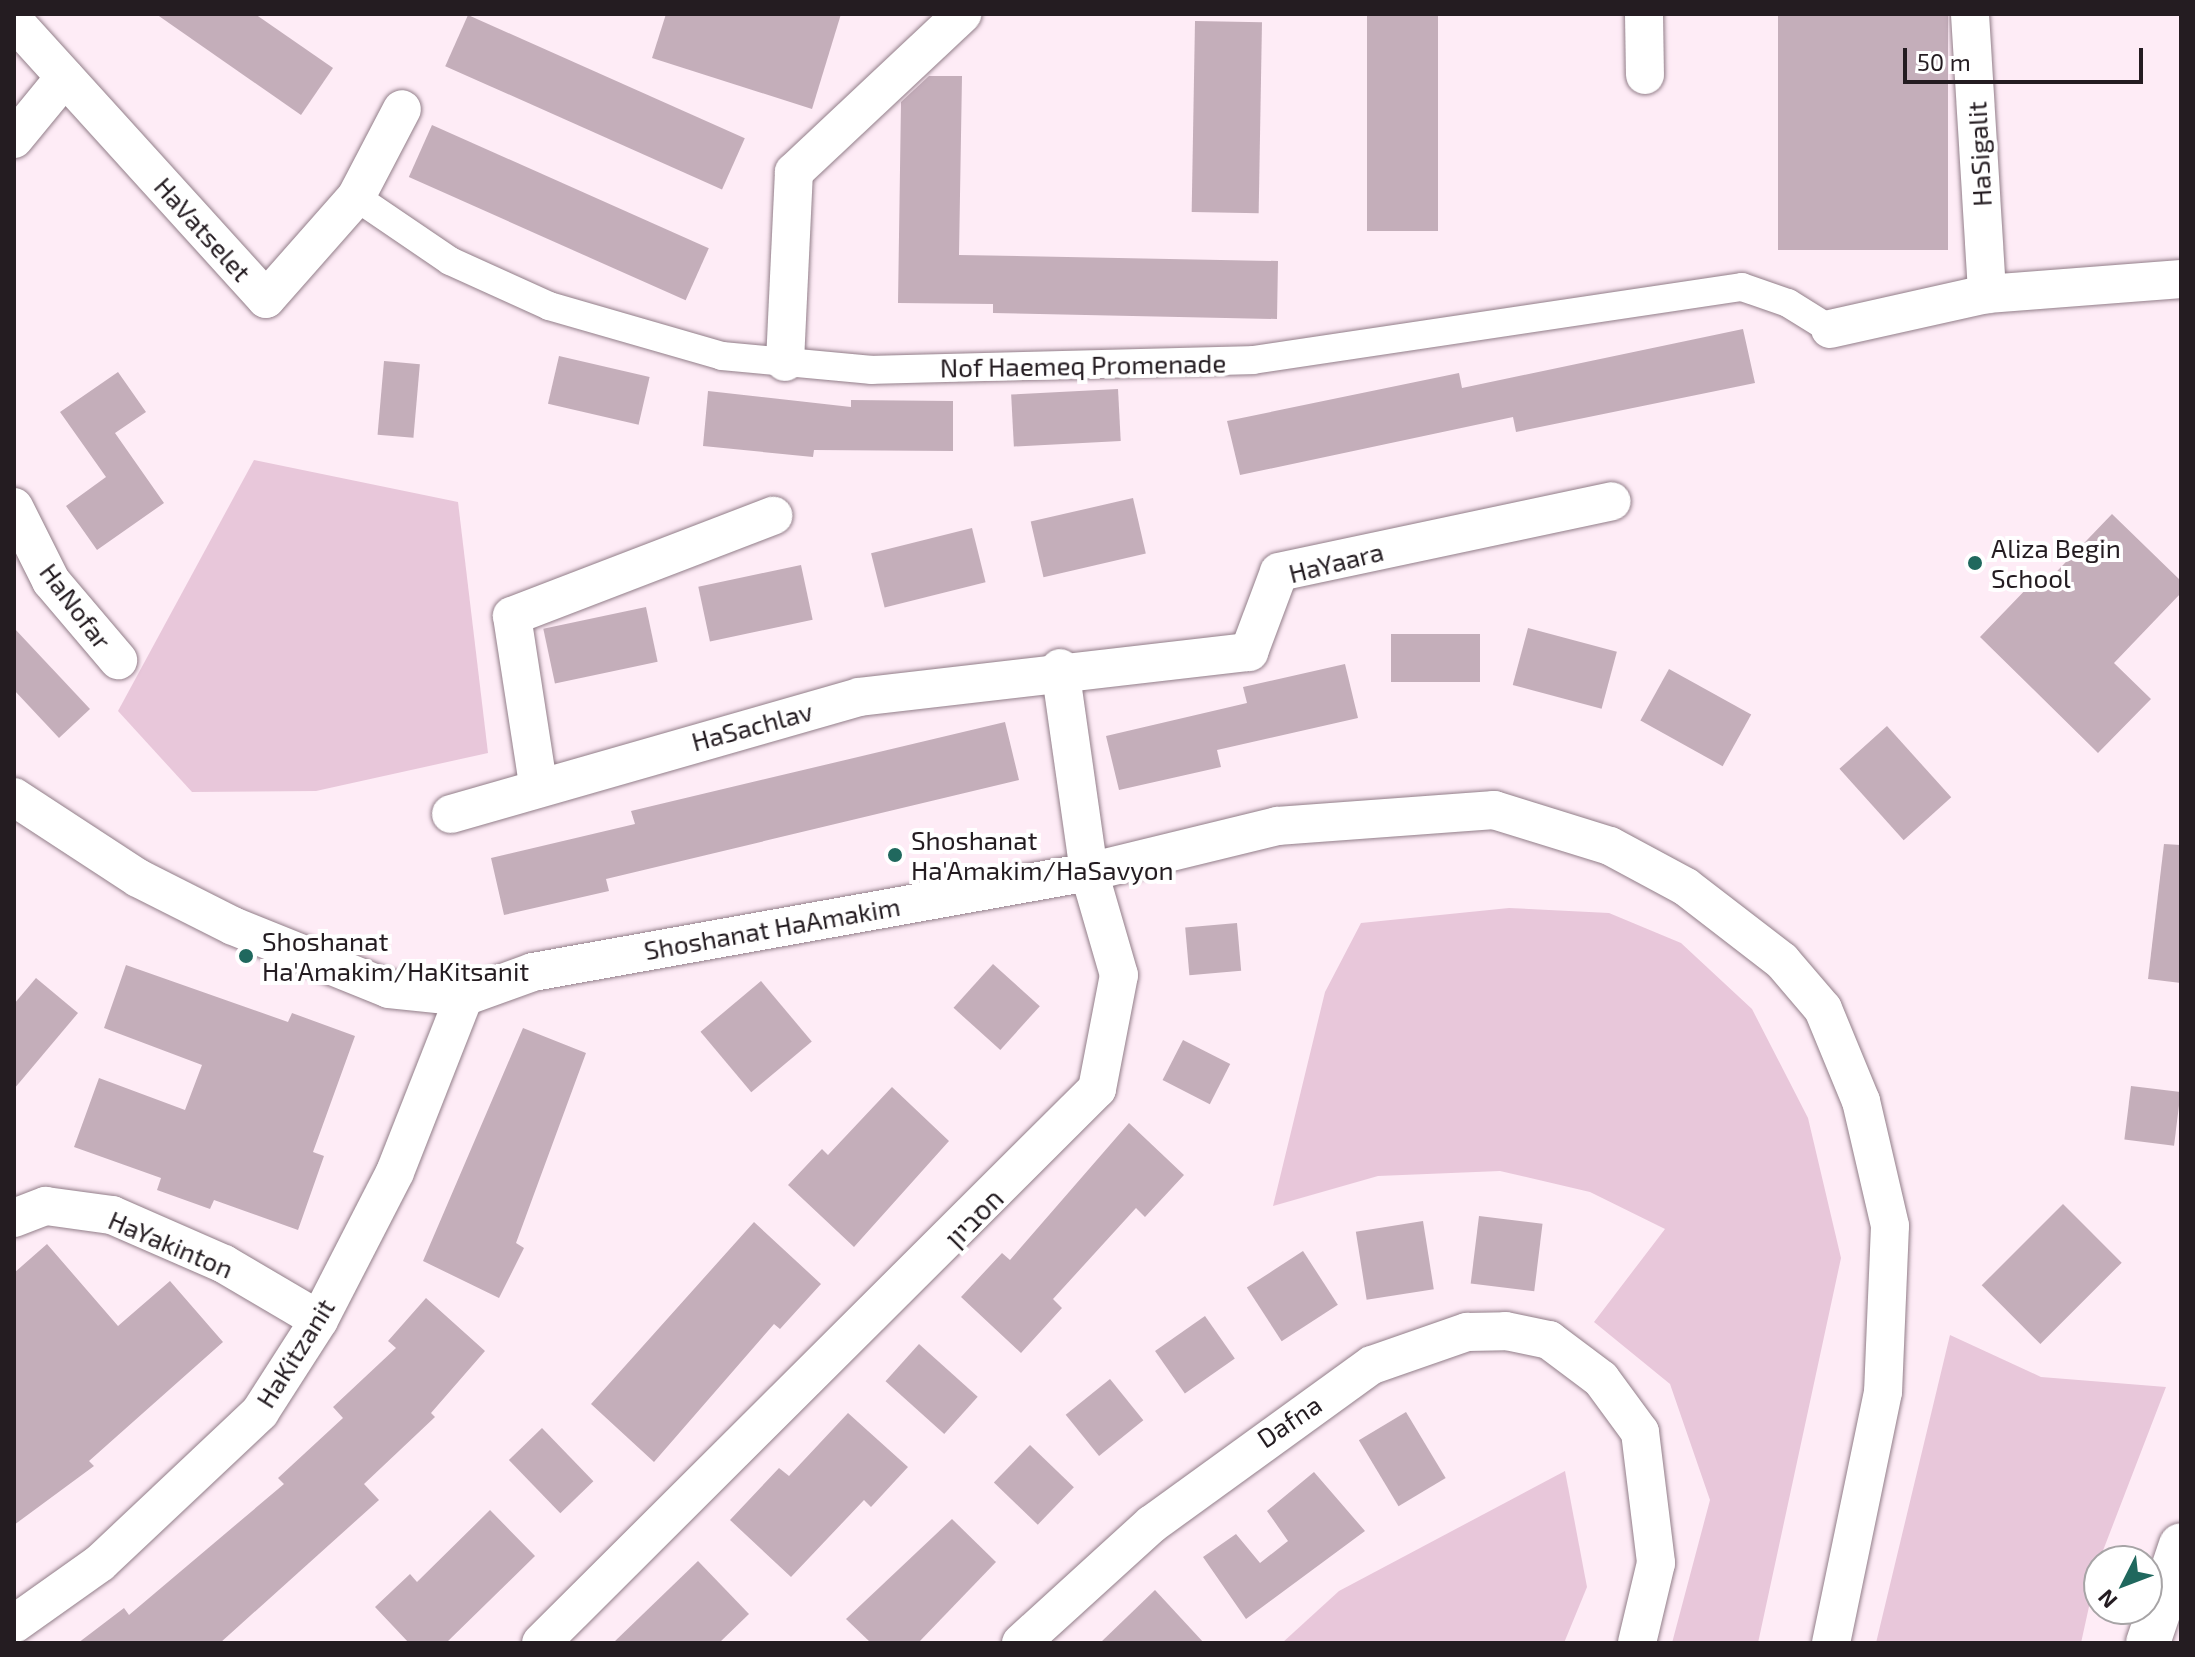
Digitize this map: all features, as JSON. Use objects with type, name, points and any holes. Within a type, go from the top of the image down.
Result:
[{"type":"main road","points":[[2148,1643],[2181,1545]]},
{"type":"street","points":[[785,362],[794,172],[962,14]]},
{"type":"street","points":[[1644,14],[1645,75]]},
{"type":"street","name":"HaSigalit","points":[[1970,14],[1987,294]]},
{"type":"street","name":"HaVatselet","points":[[14,21],[266,299],[356,197],[402,109]]},
{"type":"street","points":[[14,139],[65,77]]},
{"type":"street","name":"Nof Haemeq Promenade","points":[[356,197],[450,261],[549,306],[722,356],[872,370],[1253,360],[1742,287],[1788,303],[1830,329]]},
{"type":"street","points":[[1830,329],[1987,294],[2181,279]]},
{"type":"street","name":"HaYaara","points":[[1060,668],[1249,652],[1279,572],[1612,501]]},
{"type":"street","name":"HaNofar","points":[[14,507],[51,581],[118,660]]},
{"type":"street","points":[[538,784],[512,616],[773,516]]},
{"type":"street","name":"HaSachlav","points":[[451,814],[538,784],[859,697],[1060,668]]},
{"type":"street","name":"חסביון","points":[[541,1643],[1097,1089],[1119,975],[1089,872],[1060,668]]},
{"type":"street","name":"Shoshanat HaAmakim","points":[[17,809],[138,878],[233,926],[389,989],[464,997],[533,972],[1089,872],[1277,826],[1494,810],[1610,846],[1686,887],[1782,961],[1823,1009],[1861,1101],[1890,1226],[1883,1392],[1831,1643]]},
{"type":"street","name":"HaKitzanit","points":[[14,1624],[100,1563],[188,1486],[260,1412],[319,1320],[395,1172],[464,997]]},
{"type":"street","name":"HaYakinton","points":[[14,1218],[46,1206],[112,1215],[224,1264],[319,1320]]},
{"type":"street","name":"Dafna","points":[[1021,1643],[1164,1515],[1372,1365],[1467,1332],[1506,1331],[1549,1340],[1601,1379],[1640,1432],[1653,1490],[1656,1563],[1637,1643]]},
{"type":"shaded area","points":[[254,460],[458,502],[488,753],[316,791],[192,792],[118,711]]},
{"type":"shaded area","points":[[1509,908],[1609,913],[1681,943],[1752,1009],[1808,1118],[1841,1258],[1758,1643],[1672,1643],[1710,1500],[1670,1384],[1594,1322],[1665,1229],[1590,1192],[1500,1171],[1378,1176],[1273,1206],[1325,992],[1361,923]]},
{"type":"shaded area","points":[[1950,1335],[2041,1377],[2166,1387],[2105,1545],[2083,1545],[2085,1625],[2081,1643],[1876,1643]]},
{"type":"shaded area","points":[[1565,1471],[1587,1587],[1564,1643],[1282,1643],[1339,1591]]},
{"type":"building","points":[[156,14],[255,14],[333,68],[301,115]]},
{"type":"building","points":[[666,14],[841,14],[812,109],[652,58]]},
{"type":"building","points":[[1367,14],[1438,14],[1438,231],[1367,231]]},
{"type":"building","points":[[1778,14],[1948,14],[1948,250],[1778,250]]},
{"type":"building","points":[[468,15],[745,138],[722,189],[445,66]]},
{"type":"building","points":[[1195,21],[1262,22],[1259,213],[1192,212]]},
{"type":"building","points":[[929,76],[962,76],[959,255],[1278,261],[1277,319],[993,313],[993,304],[898,303],[901,102]]},
{"type":"building","points":[[432,125],[709,248],[686,300],[409,177]]},
{"type":"building","points":[[1743,329],[1755,383],[1516,432],[1513,417],[1240,475],[1227,421],[1459,373],[1462,388]]},
{"type":"building","points":[[559,356],[650,377],[639,425],[548,404]]},
{"type":"building","points":[[384,361],[420,364],[413,438],[378,435]]},
{"type":"building","points":[[118,372],[146,412],[115,433],[164,503],[97,550],[66,506],[106,477],[60,412]]},
{"type":"building","points":[[1118,389],[1121,441],[1014,447],[1011,395]]},
{"type":"building","points":[[708,391],[851,407],[851,400],[953,401],[953,451],[814,450],[813,457],[703,446]]},
{"type":"building","points":[[1133,498],[1146,554],[1044,577],[1031,522]]},
{"type":"building","points":[[2112,514],[2181,581],[2181,593],[2114,663],[2151,699],[2098,753],[1980,637],[2032,583],[2039,590]]},
{"type":"building","points":[[972,528],[986,582],[885,607],[871,553]]},
{"type":"building","points":[[801,565],[813,620],[710,642],[698,587]]},
{"type":"building","points":[[646,607],[658,662],[555,684],[543,629]]},
{"type":"building","points":[[14,628],[90,709],[59,738],[14,690]]},
{"type":"building","points":[[1528,628],[1617,652],[1602,709],[1513,685]]},
{"type":"building","points":[[1391,634],[1480,634],[1480,682],[1391,682]]},
{"type":"building","points":[[1345,664],[1358,718],[1217,750],[1221,767],[1119,790],[1106,736],[1247,703],[1243,687]]},
{"type":"building","points":[[1669,669],[1751,715],[1723,766],[1640,721]]},
{"type":"building","points":[[1005,722],[1019,780],[606,879],[609,891],[504,915],[491,858],[635,824],[631,811]]},
{"type":"building","points":[[1887,726],[1951,797],[1904,840],[1839,769]]},
{"type":"building","points":[[2164,844],[2181,845],[2181,983],[2148,979]]},
{"type":"building","points":[[1237,923],[1241,971],[1189,975],[1185,928]]},
{"type":"building","points":[[993,964],[1040,1006],[1000,1050],[954,1008]]},
{"type":"building","points":[[126,965],[288,1022],[292,1013],[355,1036],[313,1152],[324,1156],[298,1230],[214,1200],[210,1209],[157,1190],[161,1178],[74,1147],[99,1078],[185,1110],[202,1065],[104,1028]]},
{"type":"building","points":[[36,978],[78,1013],[14,1089],[14,1004]]},
{"type":"building","points":[[761,981],[812,1042],[751,1092],[700,1032]]},
{"type":"building","points":[[523,1028],[586,1053],[516,1243],[524,1248],[499,1298],[423,1261]]},
{"type":"building","points":[[1183,1040],[1230,1064],[1210,1104],[1163,1080]]},
{"type":"building","points":[[2131,1086],[2181,1092],[2174,1146],[2124,1140]]},
{"type":"building","points":[[892,1087],[949,1141],[854,1247],[788,1185],[822,1149],[828,1155]]},
{"type":"building","points":[[1129,1123],[1184,1175],[1145,1217],[1136,1208],[1053,1299],[1062,1308],[1021,1353],[961,1297],[1002,1253],[1010,1260]]},
{"type":"building","points":[[2063,1204],[2122,1263],[2040,1344],[1982,1285]]},
{"type":"building","points":[[1479,1216],[1543,1224],[1534,1291],[1471,1283]]},
{"type":"building","points":[[1423,1221],[1434,1289],[1367,1300],[1356,1232]]},
{"type":"building","points":[[754,1222],[821,1284],[780,1329],[774,1324],[654,1462],[591,1404]]},
{"type":"building","points":[[47,1244],[118,1326],[170,1281],[223,1342],[89,1461],[94,1466],[14,1525],[14,1273]]},
{"type":"building","points":[[1303,1251],[1338,1305],[1282,1341],[1247,1287]]},
{"type":"building","points":[[426,1298],[485,1351],[431,1413],[435,1417],[364,1484],[379,1500],[220,1643],[78,1643],[124,1608],[129,1615],[284,1484],[278,1478],[343,1418],[333,1407],[396,1348],[388,1341]]},
{"type":"building","points":[[1205,1316],[1235,1359],[1185,1394],[1155,1351]]},
{"type":"building","points":[[919,1344],[978,1397],[944,1434],[886,1381]]},
{"type":"building","points":[[1110,1379],[1143,1420],[1099,1456],[1066,1415]]},
{"type":"building","points":[[1406,1412],[1446,1478],[1399,1506],[1359,1440]]},
{"type":"building","points":[[848,1413],[908,1467],[871,1507],[864,1500],[791,1577],[730,1520],[779,1468],[789,1476]]},
{"type":"building","points":[[542,1428],[593,1481],[560,1513],[509,1460]]},
{"type":"building","points":[[1030,1445],[1074,1487],[1038,1525],[994,1482]]},
{"type":"building","points":[[1314,1472],[1365,1531],[1246,1619],[1203,1557],[1236,1534],[1260,1563],[1288,1541],[1267,1511]]},
{"type":"building","points":[[490,1510],[535,1556],[446,1643],[409,1643],[375,1607],[410,1574],[417,1582]]},
{"type":"building","points":[[952,1519],[996,1562],[918,1643],[871,1643],[846,1619]]},
{"type":"building","points":[[698,1561],[749,1614],[719,1643],[613,1643]]},
{"type":"building","points":[[1155,1590],[1204,1643],[1100,1643]]},
{"type":"place","name":"Aliza Begin School","points":[[1975,563]]},
{"type":"place","name":"Shoshanat Ha'Amakim/HaSavyon","points":[[895,855]]},
{"type":"place","name":"Shoshanat Ha'Amakim/HaKitsanit","points":[[246,956]]}]
